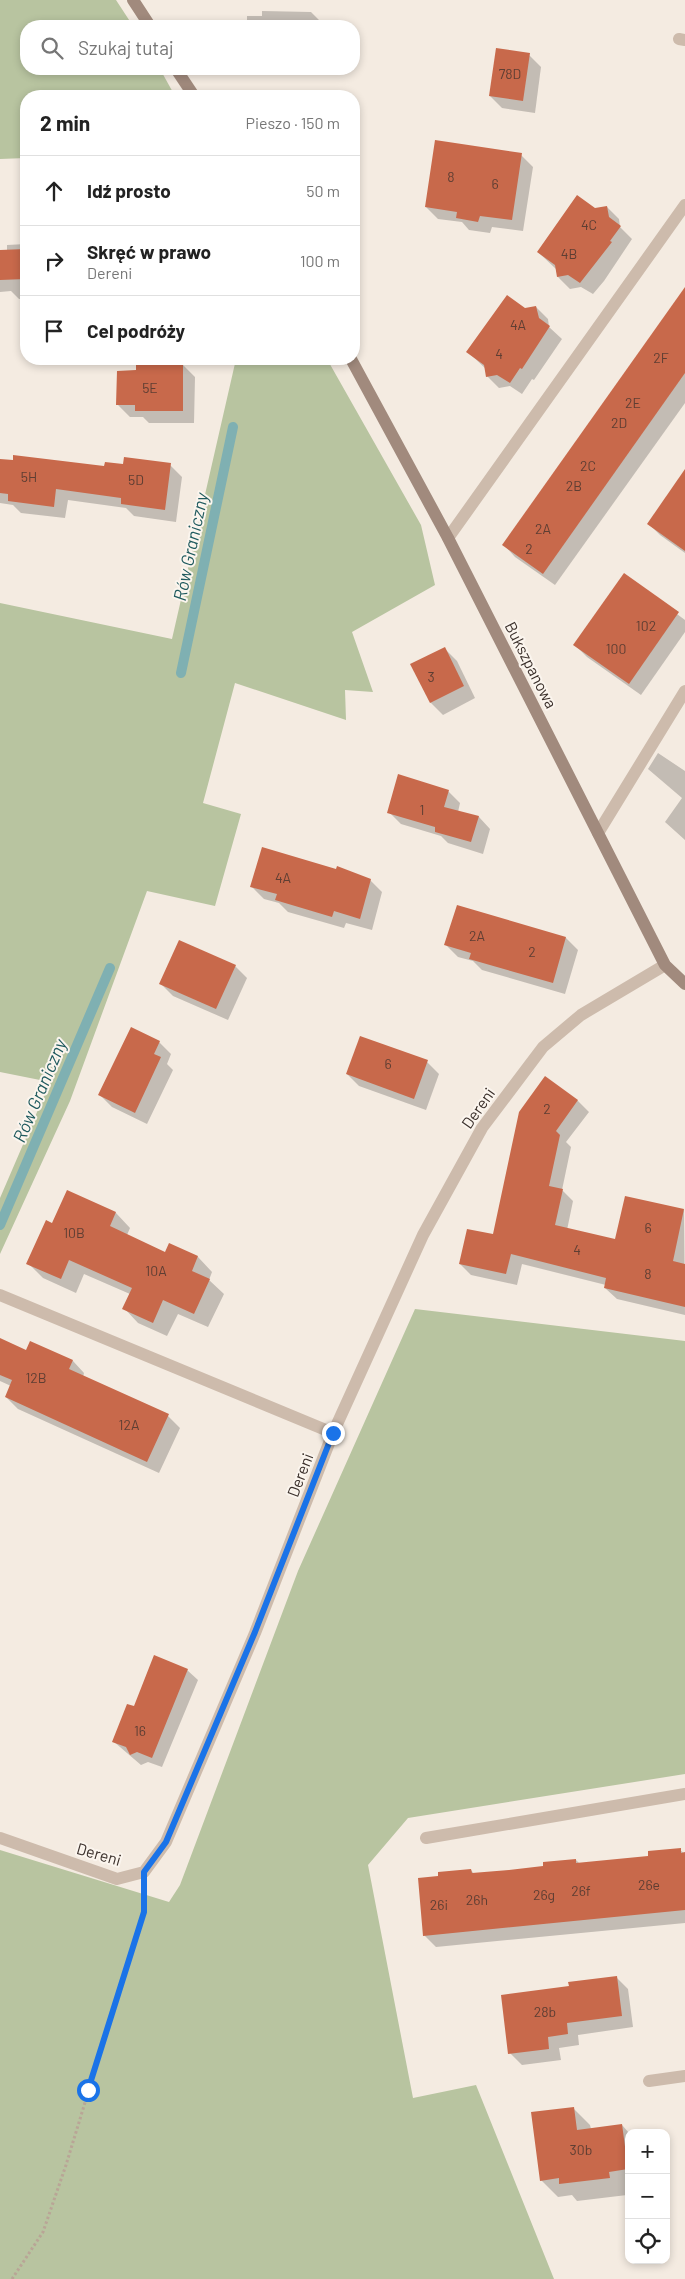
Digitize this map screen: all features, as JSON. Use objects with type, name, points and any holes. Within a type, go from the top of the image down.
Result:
[{"type":"street","points":[[133,0],[146,20]]},
{"type":"street","points":[[180,75],[190,90]]},
{"type":"street","points":[[448,538],[685,205]]},
{"type":"street","name":"Bukszpanowa","points":[[354,365],[448,538],[665,965],[685,984]]},
{"type":"street","points":[[598,833],[685,691]]},
{"type":"street","name":"Dereni","points":[[0,1838],[117,1879],[144,1872],[166,1842],[255,1632],[333,1433],[423,1235],[482,1128],[543,1047],[582,1015],[665,965]]},
{"type":"street","points":[[0,1295],[333,1433]]},
{"type":"street","points":[[426,1838],[685,1794]]},
{"type":"street","points":[[649,2081],[685,2076]]},
{"type":"path","points":[[12,2279],[43,2232],[66,2165],[144,1912],[144,1872]]},
{"type":"path","points":[[17,2279],[18,2272]]},
{"type":"green space","points":[[0,0],[116,0],[129,20],[20,20],[20,75],[163,75],[172,90],[20,90],[20,158],[0,159]]},
{"type":"green space","points":[[235,365],[330,365],[421,525],[435,585],[352,632],[373,692],[345,690],[346,720],[235,683],[203,803],[241,814],[215,906],[147,891],[70,1101],[0,1254],[0,1198],[50,1082],[0,1072],[0,603],[172,639]]},
{"type":"green space","points":[[415,1309],[685,1341],[685,1774],[408,1818],[368,1865],[413,2098],[476,2085],[554,2279],[0,2279],[0,1850],[169,1902],[180,1885],[298,1571]]},
{"type":"building","points":[[496,48],[530,53],[523,101],[489,96]]},
{"type":"building","points":[[435,140],[522,153],[512,220],[480,216],[478,222],[456,218],[457,212],[425,207]]},
{"type":"building","points":[[577,195],[595,208],[607,206],[609,217],[621,226],[610,241],[612,242],[580,283],[568,275],[557,277],[555,265],[537,252]]},
{"type":"building","points":[[20,249],[20,279],[0,280],[0,250]]},
{"type":"building","points":[[685,287],[685,373],[543,574],[502,545]]},
{"type":"building","points":[[507,295],[525,308],[536,306],[539,318],[550,326],[522,369],[520,368],[510,383],[497,375],[486,377],[484,365],[466,352]]},
{"type":"building","points":[[136,365],[183,365],[183,411],[135,411],[135,405],[116,405],[117,371],[136,370]]},
{"type":"building","points":[[13,455],[104,466],[105,462],[123,464],[124,457],[171,463],[165,510],[121,504],[121,498],[56,489],[54,507],[8,501],[8,494],[0,493],[0,459],[13,460]]},
{"type":"building","points":[[685,469],[685,551],[647,524]]},
{"type":"building","points":[[624,573],[679,612],[629,684],[573,645]]},
{"type":"building","points":[[445,647],[464,686],[430,703],[410,664]]},
{"type":"building","points":[[398,774],[449,790],[444,807],[479,816],[471,842],[435,832],[435,827],[387,813]]},
{"type":"building","points":[[262,847],[336,869],[337,866],[371,879],[360,919],[334,911],[332,917],[275,900],[277,894],[250,887]]},
{"type":"building","points":[[457,905],[566,937],[553,983],[469,959],[471,953],[444,945]]},
{"type":"building","points":[[179,940],[236,965],[216,1009],[159,984]]},
{"type":"building","points":[[131,1027],[160,1041],[154,1054],[161,1057],[135,1113],[98,1095]]},
{"type":"building","points":[[360,1036],[428,1060],[414,1099],[346,1074]]},
{"type":"building","points":[[545,1076],[578,1100],[556,1131],[560,1135],[549,1186],[563,1189],[555,1225],[615,1239],[625,1196],[684,1209],[673,1261],[685,1264],[685,1307],[604,1288],[606,1278],[511,1254],[506,1274],[459,1264],[467,1229],[493,1234],[519,1112]]},
{"type":"building","points":[[67,1190],[116,1212],[110,1226],[165,1252],[169,1243],[198,1256],[192,1271],[210,1279],[194,1314],[163,1300],[153,1323],[122,1309],[132,1288],[69,1260],[61,1279],[26,1264],[46,1220],[52,1223]]},
{"type":"building","points":[[0,1338],[26,1350],[30,1341],[73,1360],[69,1369],[169,1414],[147,1462],[5,1397],[12,1380],[0,1375]]},
{"type":"building","points":[[154,1655],[188,1669],[152,1758],[137,1752],[130,1755],[126,1747],[112,1742],[127,1704],[134,1706]]},
{"type":"building","points":[[681,1848],[681,1853],[685,1852],[685,1910],[423,1936],[418,1878],[438,1876],[438,1872],[471,1869],[472,1873],[543,1866],[543,1862],[576,1859],[576,1863],[648,1856],[648,1851]]},
{"type":"building","points":[[617,1976],[622,2016],[567,2023],[568,2034],[548,2037],[549,2049],[508,2054],[501,1995],[569,1986],[568,1982]]},
{"type":"building","points":[[574,2107],[577,2130],[622,2124],[625,2146],[625,2169],[609,2172],[610,2178],[559,2184],[559,2178],[540,2181],[531,2112]]},
{"type":"waterway","name":"Rów Graniczny","points":[[181,673],[233,427]]},
{"type":"waterway","name":"Rów Graniczny","points":[[0,1225],[110,968]]},
{"type":"route","points":[[88,2090],[144,1912],[144,1872],[166,1842],[255,1632],[333,1433]]}]
